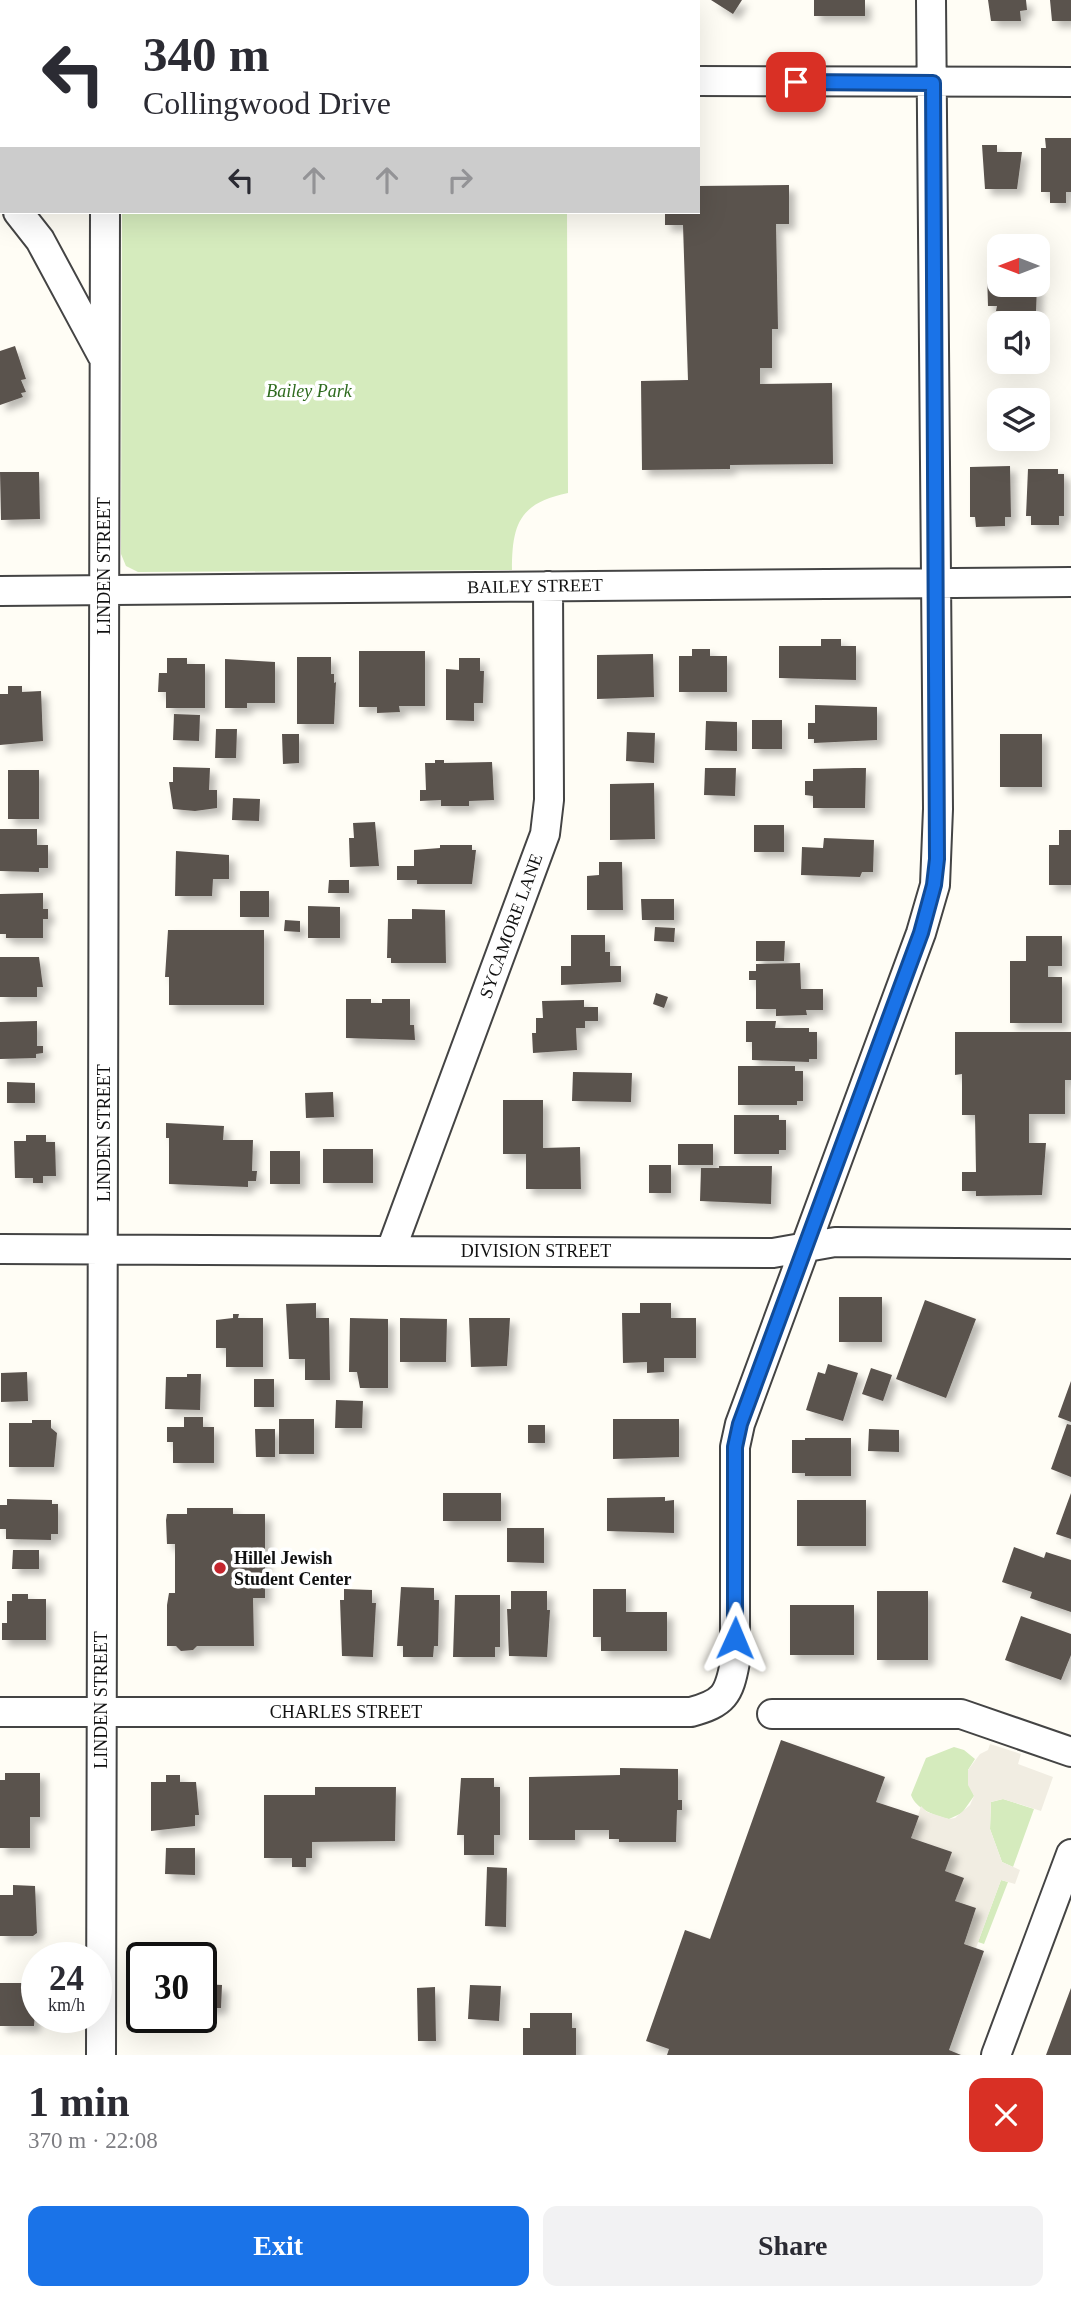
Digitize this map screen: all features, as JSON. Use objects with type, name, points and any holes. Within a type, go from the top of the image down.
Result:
[{"type":"street","points":[[802,1249],[921,933],[934,885],[938,809],[931,0]]},
{"type":"street","points":[[700,80],[1071,82]]},
{"type":"street","points":[[20,214],[40,240],[103,358]]},
{"type":"street","name":"LINDEN STREET","points":[[101,2055],[105,214]]},
{"type":"street","name":"BAILEY STREET","points":[[0,590],[1071,582]]},
{"type":"street","name":"SYCAMORE LANE","points":[[391,1250],[545,834],[549,800],[548,586]]},
{"type":"street","name":"DIVISION STREET","points":[[0,1249],[773,1253],[835,1242],[1071,1244]]},
{"type":"street","name":"CHARLES STREET","points":[[0,1712],[691,1712],[715,1705],[730,1688],[735,1662],[735,1447],[740,1424],[802,1249]]},
{"type":"street","points":[[772,1714],[961,1714],[1071,1752]]},
{"type":"street","points":[[996,2055],[1071,1854]]},
{"type":"green space","name":"Bailey Park","points":[[122,214],[567,214],[568,493],[539,503],[529,509],[522,518],[514,540],[512,570],[138,572],[126,566],[121,554]]},
{"type":"green space","points":[[954,1747],[964,1750],[975,1759],[968,1770],[974,1796],[962,1813],[949,1819],[922,1808],[911,1795],[926,1758]]},
{"type":"green space","points":[[1003,1799],[1034,1809],[1013,1867],[1002,1862],[990,1829],[991,1802]]},
{"type":"green space","points":[[1001,1880],[1008,1882],[984,1944],[978,1942]]},
{"type":"shaded area","points":[[990,1744],[1021,1754],[1018,1764],[1053,1777],[1041,1811],[1003,1799],[991,1802],[990,1829],[1002,1862],[1020,1870],[1015,1884],[1001,1880],[976,1948],[964,1944],[976,1908],[955,1901],[963,1878],[945,1871],[951,1852],[911,1838],[921,1806],[927,1812],[949,1819],[955,1818],[970,1805],[974,1796],[968,1785],[968,1770],[980,1754],[988,1750]]},
{"type":"building","points":[[711,0],[742,0],[733,14]]},
{"type":"building","points":[[814,0],[865,0],[865,16],[814,16]]},
{"type":"building","points":[[988,0],[1026,0],[1027,10],[1020,11],[1021,21],[991,21]]},
{"type":"building","points":[[1050,0],[1071,0],[1071,21],[1052,21]]},
{"type":"building","points":[[1045,138],[1071,138],[1071,192],[1066,192],[1066,203],[1050,203],[1050,192],[1041,192],[1041,148],[1046,148]]},
{"type":"building","points":[[982,145],[997,145],[997,152],[1022,152],[1017,189],[985,189]]},
{"type":"building","points":[[789,185],[789,224],[776,224],[778,329],[772,329],[772,368],[760,368],[760,384],[832,383],[833,464],[730,465],[730,469],[642,470],[641,381],[688,380],[683,225],[665,225],[665,214],[700,214],[700,186]]},
{"type":"building","points":[[988,298],[1037,298],[1036,311],[996,311],[997,306],[988,306]]},
{"type":"building","points":[[15,346],[26,379],[21,380],[26,392],[21,393],[23,397],[0,405],[0,351]]},
{"type":"building","points":[[1010,466],[1011,517],[1005,517],[1005,526],[976,527],[975,517],[970,517],[970,467]]},
{"type":"building","points":[[1028,469],[1058,469],[1058,474],[1064,474],[1064,516],[1059,516],[1059,525],[1031,525],[1031,516],[1026,516]]},
{"type":"building","points":[[0,472],[39,472],[40,519],[1,520]]},
{"type":"building","points":[[821,639],[841,639],[841,646],[856,646],[856,680],[779,678],[779,646],[821,646]]},
{"type":"building","points":[[692,649],[710,649],[710,656],[727,656],[727,692],[679,692],[679,656],[692,656]]},
{"type":"building","points":[[359,651],[425,651],[425,706],[399,706],[400,712],[377,713],[377,707],[359,707]]},
{"type":"building","points":[[653,654],[654,697],[597,699],[597,655]]},
{"type":"building","points":[[297,657],[331,657],[331,674],[334,674],[334,683],[336,682],[334,724],[297,724]]},
{"type":"building","points":[[167,658],[187,658],[187,664],[205,664],[205,708],[166,708],[166,692],[158,692],[159,673],[167,673]]},
{"type":"building","points":[[459,658],[480,658],[480,671],[484,671],[483,703],[474,703],[474,721],[446,720],[446,669],[459,670]]},
{"type":"building","points":[[225,659],[275,662],[275,703],[247,703],[247,708],[225,708]]},
{"type":"building","points":[[8,686],[22,686],[22,692],[41,691],[43,741],[0,745],[0,694],[8,694]]},
{"type":"building","points":[[815,705],[877,707],[877,740],[814,743],[814,739],[808,739],[808,723],[815,723]]},
{"type":"building","points":[[174,714],[200,715],[199,741],[173,740]]},
{"type":"building","points":[[752,720],[782,720],[782,749],[752,749]]},
{"type":"building","points":[[706,721],[737,722],[737,751],[705,750]]},
{"type":"building","points":[[216,729],[237,729],[236,758],[215,758]]},
{"type":"building","points":[[627,732],[655,733],[654,763],[626,761]]},
{"type":"building","points":[[282,734],[299,734],[299,763],[283,764]]},
{"type":"building","points":[[1000,734],[1042,734],[1042,787],[1000,787]]},
{"type":"building","points":[[435,760],[444,760],[444,763],[492,762],[494,800],[469,801],[469,806],[441,806],[441,800],[420,801],[420,790],[426,790],[425,763],[435,763]]},
{"type":"building","points":[[173,767],[210,768],[209,790],[217,790],[217,808],[195,811],[173,809],[169,782],[173,782]]},
{"type":"building","points":[[705,768],[736,768],[735,796],[704,795]]},
{"type":"building","points":[[866,768],[865,808],[813,808],[813,796],[805,795],[805,781],[813,781],[813,769]]},
{"type":"building","points":[[8,770],[39,770],[39,819],[8,819]]},
{"type":"building","points":[[654,783],[655,839],[610,840],[610,784]]},
{"type":"building","points":[[233,798],[260,799],[259,821],[232,820]]},
{"type":"building","points":[[375,822],[379,866],[350,867],[349,838],[354,838],[353,823]]},
{"type":"building","points":[[754,825],[784,825],[784,852],[754,852]]},
{"type":"building","points":[[0,829],[37,829],[37,845],[48,845],[48,868],[39,868],[39,872],[0,871]]},
{"type":"building","points":[[1059,830],[1071,830],[1071,885],[1049,885],[1049,845],[1059,845]]},
{"type":"building","points":[[824,838],[874,840],[873,872],[862,872],[860,877],[801,875],[802,847],[823,848]]},
{"type":"building","points":[[440,845],[472,845],[472,850],[476,850],[472,884],[417,884],[417,880],[397,880],[397,866],[414,866],[414,850],[440,848]]},
{"type":"building","points":[[176,851],[229,855],[229,879],[213,879],[212,896],[175,896]]},
{"type":"building","points":[[599,862],[622,862],[623,910],[587,910],[587,876],[599,875]]},
{"type":"building","points":[[329,880],[349,880],[349,893],[328,893]]},
{"type":"building","points":[[240,891],[269,891],[269,917],[240,917]]},
{"type":"building","points":[[43,893],[43,909],[48,909],[48,919],[43,919],[43,938],[6,938],[6,934],[0,934],[0,894]]},
{"type":"building","points":[[641,899],[674,899],[674,920],[642,920]]},
{"type":"building","points":[[308,906],[340,907],[340,938],[308,938]]},
{"type":"building","points":[[412,909],[445,910],[446,963],[391,963],[391,958],[387,958],[388,919],[412,919]]},
{"type":"building","points":[[285,920],[300,921],[300,932],[284,931]]},
{"type":"building","points":[[655,927],[675,928],[674,942],[654,941]]},
{"type":"building","points":[[168,930],[264,930],[264,1005],[169,1005],[169,977],[165,977]]},
{"type":"building","points":[[571,935],[605,935],[605,952],[610,952],[610,966],[621,966],[621,982],[561,985],[561,966],[571,966]]},
{"type":"building","points":[[1026,936],[1062,936],[1062,966],[1048,966],[1048,977],[1062,977],[1062,1023],[1010,1023],[1010,961],[1026,961]]},
{"type":"building","points":[[756,941],[785,941],[784,961],[756,961]]},
{"type":"building","points":[[0,957],[39,957],[43,987],[37,987],[37,997],[0,997]]},
{"type":"building","points":[[800,963],[801,989],[823,989],[823,1010],[806,1010],[807,1015],[776,1016],[776,1009],[756,1009],[756,980],[749,980],[749,971],[756,971],[756,964]]},
{"type":"building","points":[[656,993],[668,997],[664,1008],[653,1004]]},
{"type":"building","points":[[346,999],[371,999],[371,1003],[382,1003],[382,999],[410,999],[410,1025],[414,1025],[415,1040],[346,1038]]},
{"type":"building","points":[[584,1000],[584,1007],[598,1007],[598,1021],[585,1021],[585,1028],[576,1028],[577,1050],[533,1053],[532,1033],[536,1033],[536,1018],[543,1018],[542,1001]]},
{"type":"building","points":[[37,1021],[37,1046],[43,1046],[43,1053],[36,1054],[36,1058],[0,1059],[0,1022]]},
{"type":"building","points":[[746,1021],[776,1021],[775,1028],[809,1028],[809,1032],[817,1032],[817,1059],[809,1059],[809,1062],[752,1060],[752,1042],[746,1042]]},
{"type":"building","points":[[955,1032],[1071,1032],[1071,1080],[1065,1080],[1065,1114],[1029,1114],[1029,1143],[1046,1143],[1042,1195],[976,1196],[976,1191],[962,1191],[962,1172],[976,1172],[975,1115],[962,1115],[962,1074],[955,1075]]},
{"type":"building","points":[[738,1066],[795,1066],[795,1071],[803,1071],[803,1101],[797,1101],[797,1105],[738,1105]]},
{"type":"building","points":[[573,1072],[632,1073],[631,1102],[572,1101]]},
{"type":"building","points":[[7,1082],[35,1083],[35,1103],[7,1103]]},
{"type":"building","points":[[333,1092],[334,1117],[306,1118],[305,1093]]},
{"type":"building","points":[[503,1100],[543,1100],[543,1148],[580,1147],[581,1189],[526,1189],[526,1154],[503,1154]]},
{"type":"building","points":[[734,1115],[779,1115],[779,1120],[786,1120],[786,1150],[779,1150],[779,1154],[734,1154]]},
{"type":"building","points":[[166,1123],[224,1126],[223,1140],[253,1140],[252,1171],[257,1171],[256,1181],[248,1181],[248,1187],[169,1184],[169,1138],[166,1138]]},
{"type":"building","points":[[26,1135],[46,1135],[46,1142],[55,1142],[56,1176],[43,1176],[43,1183],[33,1183],[33,1178],[15,1178],[14,1141],[26,1141]]},
{"type":"building","points":[[678,1144],[713,1144],[713,1165],[678,1165]]},
{"type":"building","points":[[323,1149],[373,1149],[373,1183],[323,1183]]},
{"type":"building","points":[[270,1151],[300,1151],[300,1184],[270,1184]]},
{"type":"building","points":[[649,1165],[671,1165],[671,1193],[649,1193]]},
{"type":"building","points":[[772,1166],[771,1204],[700,1201],[701,1168]]},
{"type":"building","points":[[839,1297],[882,1297],[882,1342],[839,1342]]},
{"type":"building","points":[[925,1300],[976,1319],[946,1398],[896,1379]]},
{"type":"building","points":[[316,1303],[316,1318],[329,1318],[330,1380],[305,1380],[305,1359],[289,1359],[286,1304]]},
{"type":"building","points":[[640,1303],[671,1303],[671,1318],[696,1318],[696,1358],[664,1358],[664,1372],[647,1373],[647,1362],[623,1363],[622,1313],[640,1313]]},
{"type":"building","points":[[233,1314],[239,1314],[238,1318],[263,1318],[263,1367],[226,1367],[226,1348],[216,1348],[216,1320],[233,1318]]},
{"type":"building","points":[[350,1318],[388,1319],[388,1388],[360,1388],[357,1372],[349,1372]]},
{"type":"building","points":[[400,1318],[447,1319],[446,1362],[400,1362]]},
{"type":"building","points":[[469,1318],[510,1318],[507,1366],[471,1367]]},
{"type":"building","points":[[828,1364],[858,1373],[843,1421],[806,1410],[818,1372],[825,1374]]},
{"type":"building","points":[[871,1368],[892,1375],[883,1401],[862,1394]]},
{"type":"building","points":[[27,1372],[28,1401],[1,1402],[1,1373]]},
{"type":"building","points":[[187,1374],[201,1374],[200,1410],[165,1409],[166,1377],[187,1377]]},
{"type":"building","points":[[254,1379],[274,1379],[274,1407],[254,1407]]},
{"type":"building","points":[[1071,1381],[1071,1422],[1058,1417]]},
{"type":"building","points":[[336,1400],[363,1401],[362,1428],[335,1428]]},
{"type":"building","points":[[184,1417],[203,1417],[203,1427],[214,1427],[214,1463],[173,1463],[173,1442],[167,1442],[167,1427],[184,1427]]},
{"type":"building","points":[[279,1419],[314,1419],[314,1454],[279,1454]]},
{"type":"building","points":[[613,1419],[679,1419],[679,1457],[613,1459]]},
{"type":"building","points":[[32,1420],[51,1420],[51,1428],[57,1433],[54,1467],[9,1467],[9,1423],[32,1423]]},
{"type":"building","points":[[1067,1424],[1071,1425],[1071,1477],[1051,1469]]},
{"type":"building","points":[[528,1425],[545,1425],[545,1443],[528,1443]]},
{"type":"building","points":[[255,1429],[275,1429],[275,1457],[256,1457]]},
{"type":"building","points":[[869,1429],[899,1430],[899,1452],[868,1451]]},
{"type":"building","points":[[851,1438],[851,1476],[805,1476],[805,1473],[792,1473],[792,1440]]},
{"type":"building","points":[[443,1493],[501,1493],[501,1521],[443,1521]]},
{"type":"building","points":[[1071,1493],[1071,1539],[1056,1534]]},
{"type":"building","points":[[665,1497],[665,1501],[674,1500],[674,1533],[607,1531],[607,1498]]},
{"type":"building","points":[[7,1499],[52,1500],[52,1504],[58,1504],[58,1534],[51,1534],[51,1540],[6,1539],[6,1529],[0,1529],[0,1505],[7,1505]]},
{"type":"building","points":[[797,1500],[866,1500],[866,1546],[797,1546]]},
{"type":"building","name":"Hillel Jewish Student Center","points":[[187,1508],[233,1508],[233,1514],[265,1514],[265,1598],[253,1598],[254,1646],[197,1646],[193,1650],[181,1651],[176,1646],[167,1646],[167,1605],[169,1593],[175,1593],[175,1544],[167,1544],[166,1520],[167,1514],[187,1514]]},
{"type":"building","points":[[507,1528],[544,1528],[544,1563],[507,1562]]},
{"type":"building","points":[[1014,1547],[1044,1558],[1046,1552],[1071,1560],[1071,1612],[1030,1598],[1032,1592],[1002,1582]]},
{"type":"building","points":[[13,1550],[39,1550],[39,1569],[12,1569]]},
{"type":"building","points":[[401,1587],[434,1588],[434,1600],[439,1600],[438,1646],[434,1646],[433,1657],[403,1657],[403,1646],[397,1646]]},
{"type":"building","points":[[344,1589],[372,1590],[372,1603],[376,1603],[373,1657],[342,1656],[340,1600],[344,1600]]},
{"type":"building","points":[[593,1589],[626,1589],[626,1612],[667,1612],[667,1651],[601,1651],[601,1637],[593,1637]]},
{"type":"building","points":[[511,1591],[547,1591],[547,1610],[550,1610],[547,1657],[509,1656],[507,1609],[511,1609]]},
{"type":"building","points":[[877,1591],[928,1591],[928,1660],[877,1660]]},
{"type":"building","points":[[12,1594],[28,1594],[28,1599],[46,1599],[46,1640],[2,1640],[2,1623],[7,1623],[7,1601],[12,1601]]},
{"type":"building","points":[[455,1595],[500,1595],[500,1647],[495,1647],[495,1657],[453,1657]]},
{"type":"building","points":[[790,1605],[854,1605],[854,1655],[790,1655]]},
{"type":"building","points":[[1021,1616],[1071,1634],[1071,1655],[1061,1680],[1005,1660]]},
{"type":"building","points":[[781,1740],[885,1777],[876,1802],[919,1816],[911,1838],[952,1852],[945,1871],[964,1878],[955,1901],[976,1908],[964,1944],[984,1951],[949,2050],[961,2055],[667,2055],[669,2049],[646,2041],[685,1930],[710,1939]]},
{"type":"building","points":[[620,1768],[678,1769],[678,1800],[682,1800],[682,1810],[677,1810],[676,1842],[619,1842],[619,1839],[609,1839],[609,1830],[575,1830],[575,1840],[529,1840],[529,1777],[620,1775]]},
{"type":"building","points":[[5,1773],[40,1773],[40,1817],[30,1817],[30,1848],[0,1848],[0,1780],[5,1780]]},
{"type":"building","points":[[166,1775],[180,1775],[180,1782],[196,1782],[199,1815],[195,1815],[195,1826],[151,1831],[151,1782],[166,1782]]},
{"type":"building","points":[[461,1778],[494,1778],[494,1787],[500,1787],[500,1835],[494,1835],[494,1855],[464,1855],[464,1835],[457,1835]]},
{"type":"building","points":[[315,1787],[396,1787],[395,1841],[312,1842],[312,1858],[306,1858],[306,1867],[292,1867],[292,1858],[264,1858],[264,1795],[315,1795]]},
{"type":"building","points":[[166,1848],[195,1848],[195,1875],[165,1874]]},
{"type":"building","points":[[487,1867],[507,1868],[506,1927],[485,1926]]},
{"type":"building","points":[[13,1885],[35,1886],[37,1933],[33,1936],[0,1936],[0,1895],[13,1895]]},
{"type":"building","points":[[0,1983],[21,1983],[21,2026],[0,2026]]},
{"type":"building","points":[[217,1985],[222,1985],[221,2008],[217,2008]]},
{"type":"building","points":[[470,1985],[501,1986],[499,2021],[468,2019]]},
{"type":"building","points":[[435,1987],[436,2041],[418,2041],[417,1988]]},
{"type":"building","points":[[1071,1988],[1071,2055],[1046,2055]]},
{"type":"building","points":[[530,2013],[572,2013],[572,2028],[576,2028],[576,2055],[523,2055],[523,2028],[530,2028]]},
{"type":"place","name":"Hillel Jewish Student Center","points":[[220,1568]]},
{"type":"route","points":[[735,1638],[735,1447],[740,1424],[802,1249],[921,933],[934,885],[937,859],[933,83],[796,82]]}]
